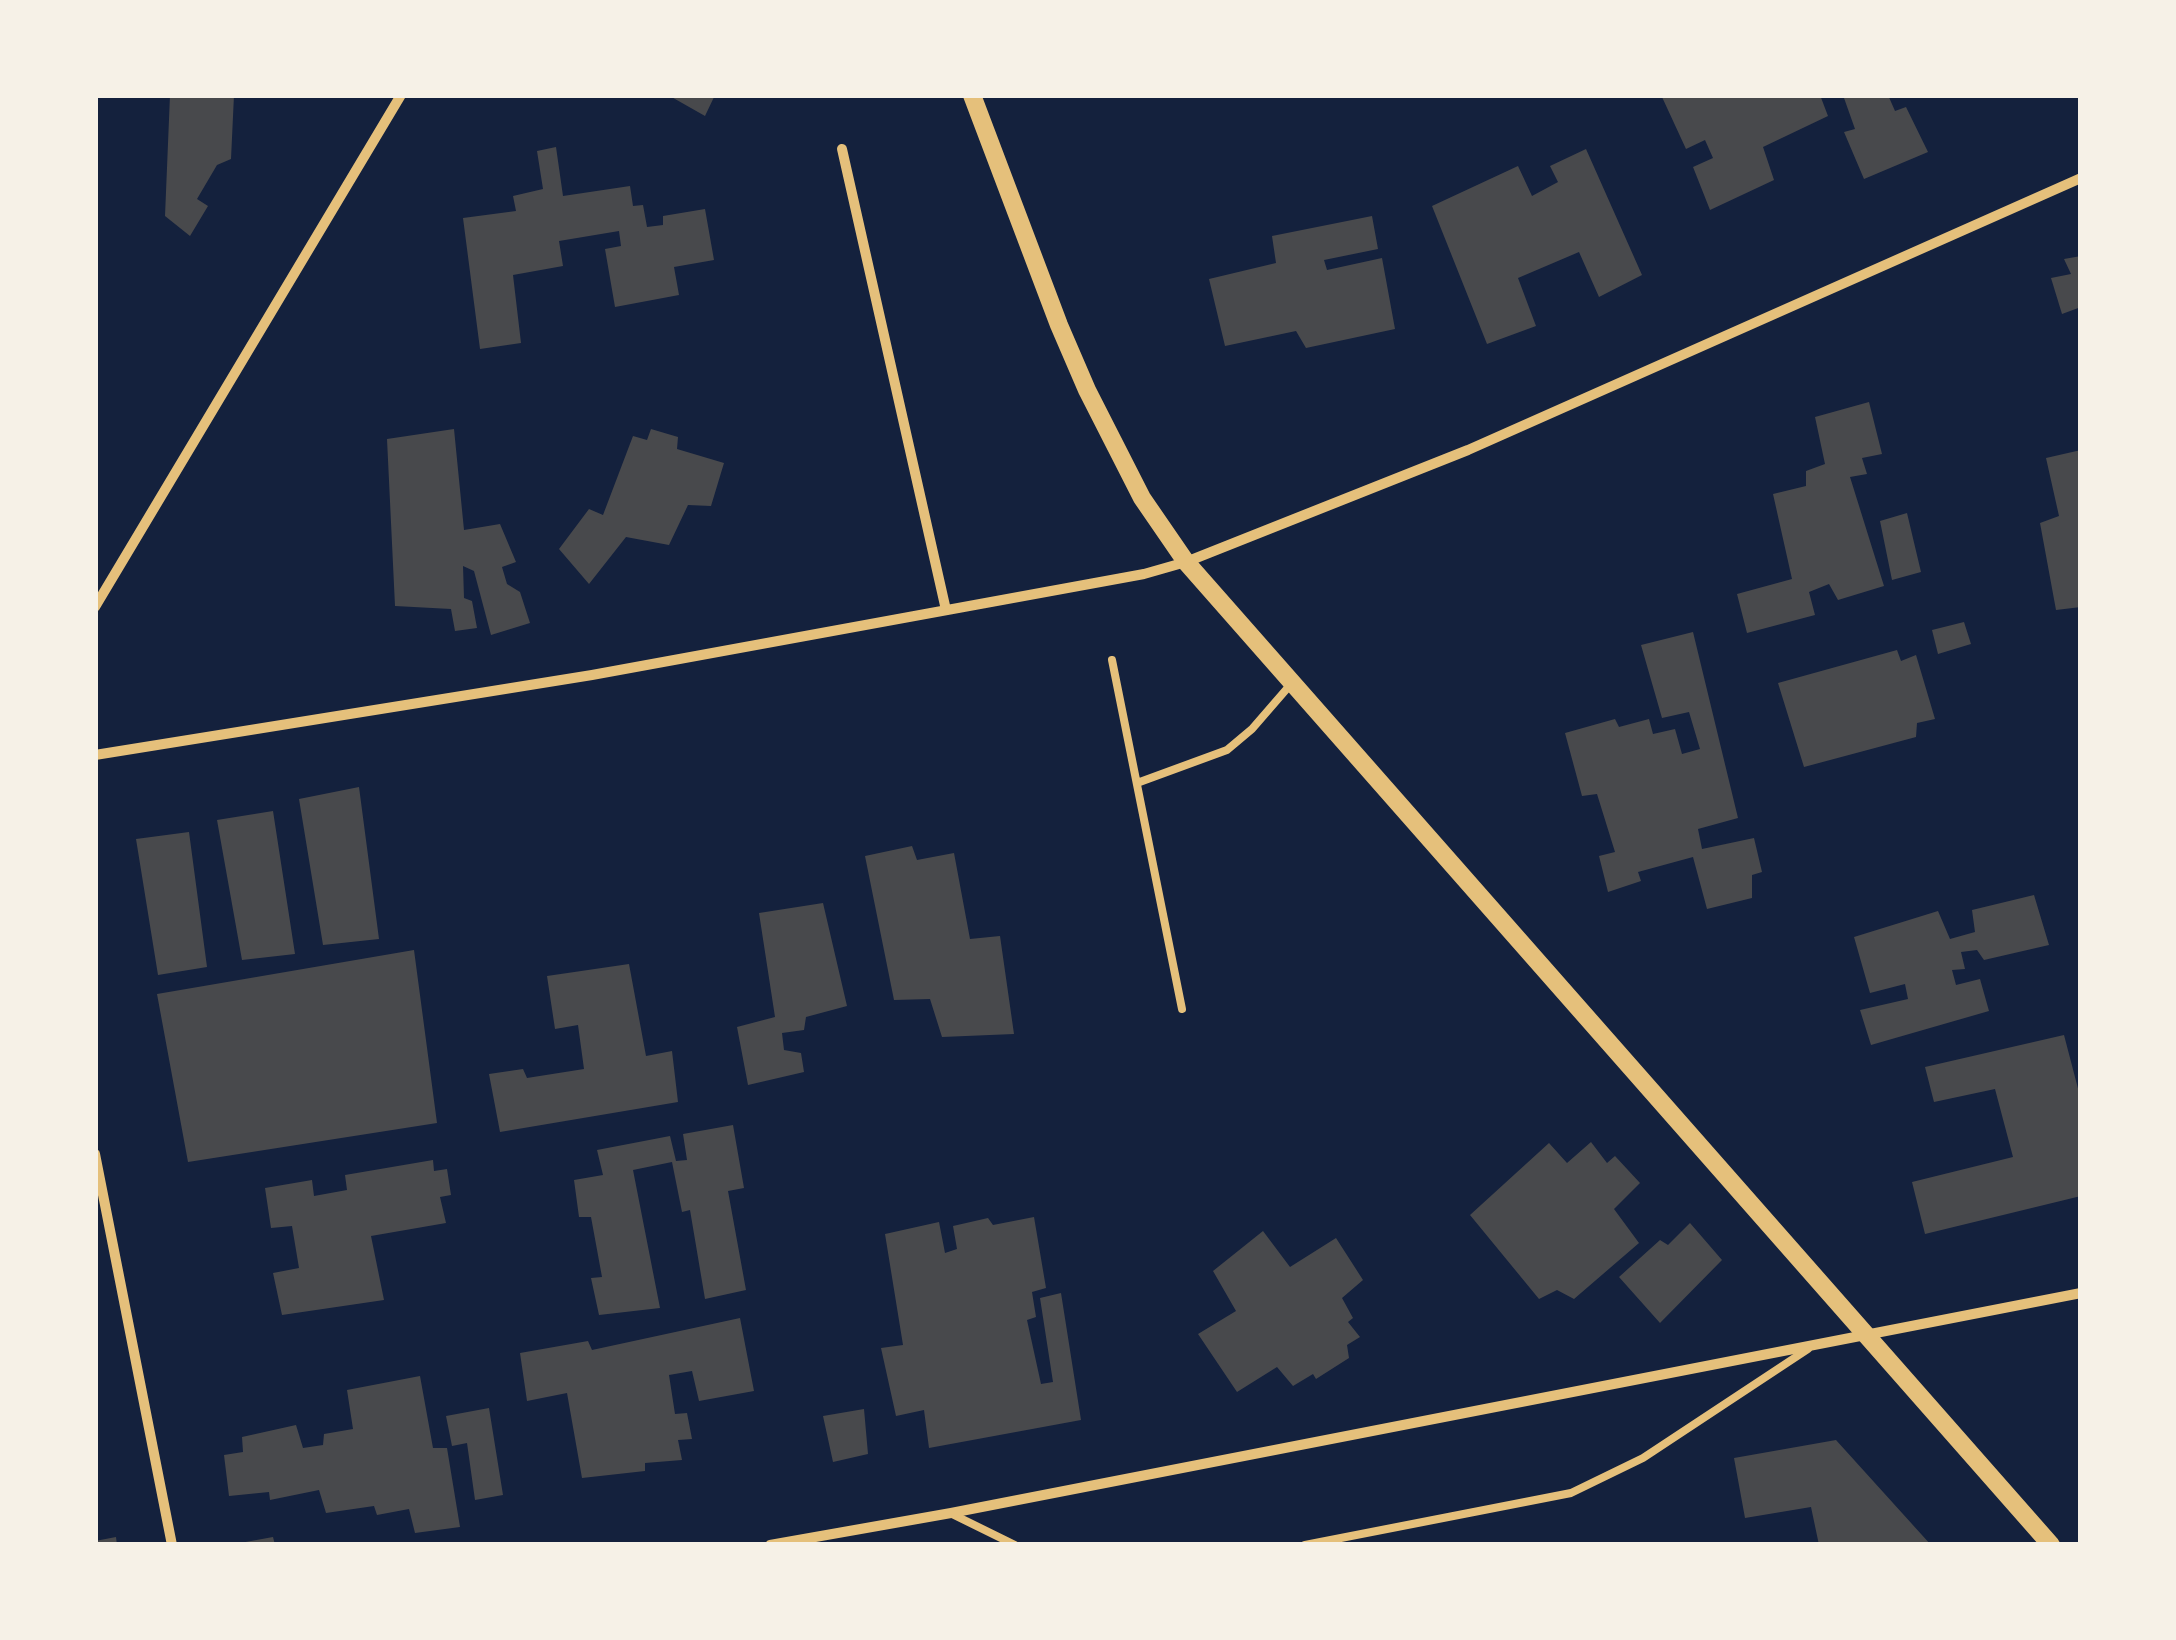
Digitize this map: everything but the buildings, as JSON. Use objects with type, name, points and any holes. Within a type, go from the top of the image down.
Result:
[{"type":"street","points":[[95,607],[401,95]]},
{"type":"street","points":[[972,95],[1087,390],[1142,498],[1186,562],[2051,1545]]},
{"type":"street","points":[[842,149],[946,610]]},
{"type":"street","points":[[95,755],[592,675],[1144,574],[1186,562],[1468,450],[2081,178]]},
{"type":"street","points":[[95,1154],[172,1545]]},
{"type":"street","points":[[770,1545],[950,1514],[2081,1293]]},
{"type":"lane","points":[[1112,660],[1182,1009]]},
{"type":"lane","points":[[1137,783],[1228,750],[1291,684]]},
{"type":"lane","points":[[1305,1545],[1571,1493],[1643,1458],[1816,1344]]},
{"type":"lane","points":[[950,1514],[1016,1545]]}]
